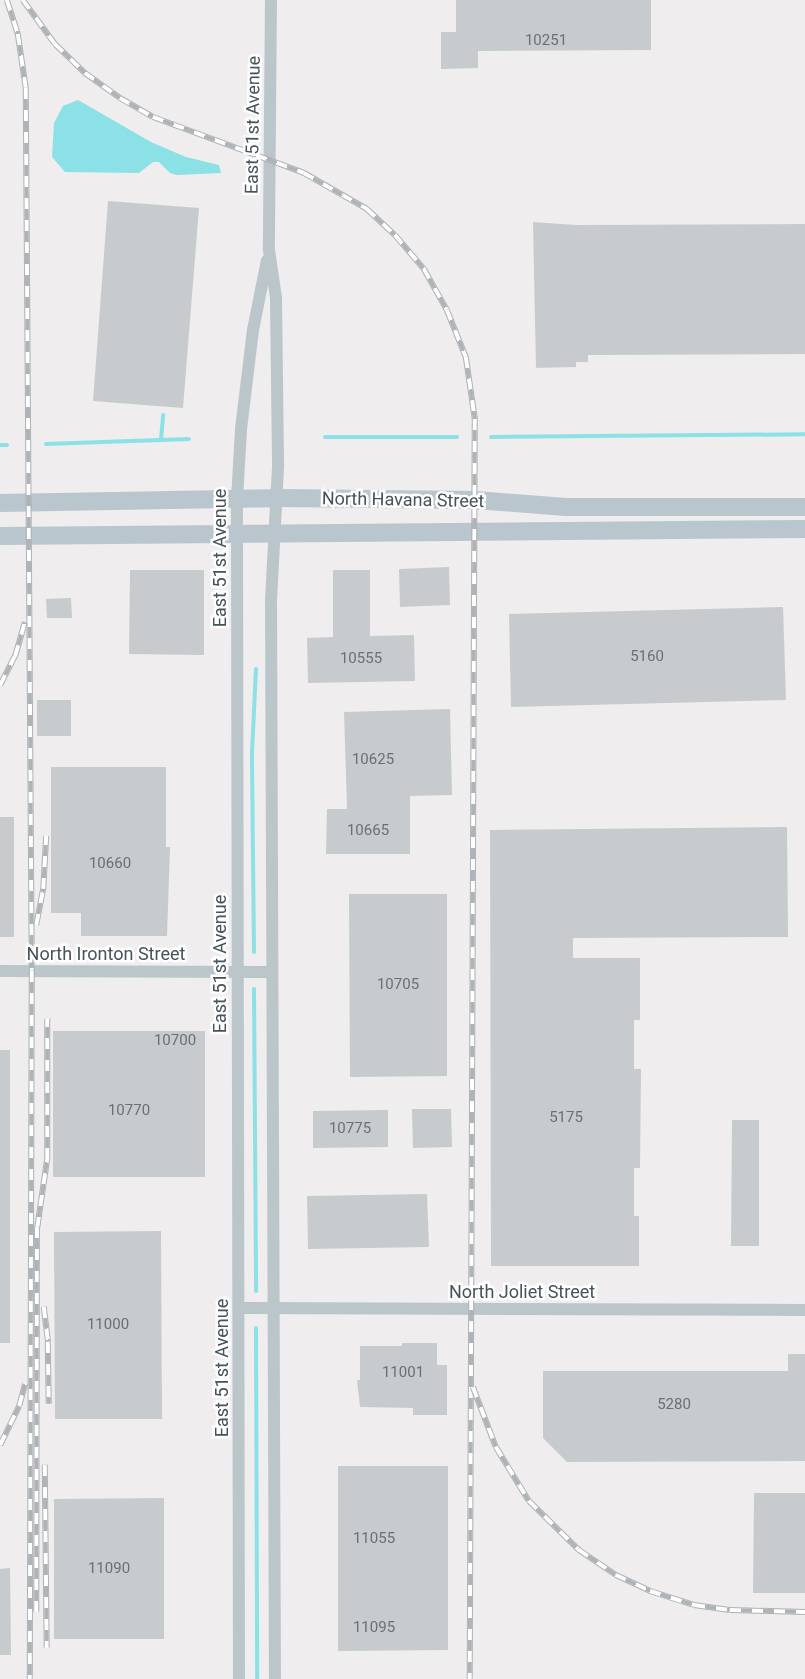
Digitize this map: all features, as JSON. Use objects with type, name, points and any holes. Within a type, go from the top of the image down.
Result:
[{"type":"main road","name":"North Havana Street","points":[[0,503],[276,498],[475,500],[566,507],[805,507]]},
{"type":"main road","name":"North Havana Street","points":[[0,536],[805,529]]},
{"type":"street","name":"East 51st Avenue","points":[[271,0],[269,250],[276,298],[276,498],[271,598],[275,1679]]},
{"type":"street","name":"East 51st Avenue","points":[[239,1679],[237,499],[240,429],[253,330],[269,250]]},
{"type":"street","name":"North Ironton Street","points":[[0,971],[272,972]]},
{"type":"street","name":"North Joliet Street","points":[[239,1308],[805,1310]]},
{"type":"water","points":[[78,100],[151,142],[186,157],[219,165],[221,173],[177,175],[170,173],[159,162],[153,162],[139,173],[65,172],[52,157],[54,123],[63,106]]},
{"type":"building","points":[[456,0],[651,0],[651,50],[478,51],[478,68],[441,69],[441,32],[456,32]]},
{"type":"building","points":[[108,201],[199,208],[183,408],[93,401]]},
{"type":"building","points":[[533,222],[576,225],[805,224],[805,354],[588,355],[588,362],[576,362],[576,367],[536,368]]},
{"type":"building","points":[[449,567],[450,605],[400,607],[399,569]]},
{"type":"building","points":[[130,570],[204,570],[204,655],[129,654]]},
{"type":"building","points":[[333,570],[370,570],[370,636],[414,635],[415,681],[308,683],[307,638],[333,637]]},
{"type":"building","points":[[71,598],[72,618],[47,618],[46,599]]},
{"type":"building","points":[[783,607],[786,700],[511,707],[509,614]]},
{"type":"building","points":[[37,700],[71,700],[71,736],[37,736]]},
{"type":"building","points":[[450,709],[452,795],[410,796],[410,854],[326,854],[327,809],[347,809],[344,712]]},
{"type":"building","points":[[51,767],[166,767],[166,847],[170,847],[167,936],[81,936],[81,913],[51,913]]},
{"type":"building","points":[[0,817],[14,817],[14,937],[0,937]]},
{"type":"building","points":[[787,827],[788,937],[573,938],[573,958],[640,958],[640,1020],[634,1020],[634,1069],[641,1069],[640,1168],[634,1168],[634,1216],[639,1216],[639,1266],[491,1266],[490,830]]},
{"type":"building","points":[[349,894],[447,894],[447,1076],[350,1077]]},
{"type":"building","points":[[53,1031],[205,1031],[205,1177],[53,1177]]},
{"type":"building","points":[[0,1050],[10,1050],[10,1343],[0,1343]]},
{"type":"building","points":[[412,1109],[451,1109],[452,1147],[413,1148]]},
{"type":"building","points":[[388,1110],[388,1147],[313,1148],[313,1111]]},
{"type":"building","points":[[732,1120],[759,1120],[759,1246],[731,1246]]},
{"type":"building","points":[[427,1194],[429,1247],[308,1249],[307,1196]]},
{"type":"building","points":[[161,1231],[162,1419],[55,1419],[54,1232]]},
{"type":"building","points":[[402,1343],[437,1343],[437,1365],[447,1365],[447,1415],[413,1415],[413,1408],[360,1407],[357,1380],[360,1380],[360,1346],[402,1346]]},
{"type":"building","points":[[788,1354],[805,1354],[805,1461],[567,1462],[543,1438],[543,1371],[788,1371]]},
{"type":"building","points":[[338,1466],[448,1466],[448,1650],[338,1651]]},
{"type":"building","points":[[754,1493],[805,1493],[805,1593],[753,1593]]},
{"type":"building","points":[[164,1498],[164,1639],[54,1639],[54,1499]]},
{"type":"building","points":[[10,1568],[11,1655],[0,1655],[0,1569]]},
{"type":"waterway","points":[[161,440],[163,415]]},
{"type":"waterway","points":[[491,437],[805,434]]},
{"type":"waterway","points":[[325,437],[457,437]]},
{"type":"waterway","points":[[46,444],[189,439]]},
{"type":"waterway","points":[[0,445],[7,445]]},
{"type":"waterway","points":[[254,952],[252,753],[256,669]]},
{"type":"waterway","points":[[254,989],[256,1291]]},
{"type":"waterway","points":[[256,1328],[257,1679]]},
{"type":"railway","points":[[7,0],[18,34],[26,88],[32,971],[30,1679]]},
{"type":"railway","points":[[23,0],[55,44],[85,73],[120,98],[153,117],[304,173],[367,209],[395,235],[424,269],[447,310],[466,357],[475,419],[470,1679]]},
{"type":"railway","points":[[0,685],[15,656],[25,622]]},
{"type":"railway","points":[[36,925],[43,889],[46,836]]},
{"type":"railway","points":[[37,1228],[47,1159],[47,1019]]},
{"type":"railway","points":[[36,1612],[37,1227]]},
{"type":"railway","points":[[44,1307],[48,1342],[49,1404]]},
{"type":"railway","points":[[0,1445],[19,1406],[25,1384]]},
{"type":"railway","points":[[473,1387],[496,1447],[529,1501],[579,1550],[616,1575],[650,1591],[694,1605],[730,1610],[805,1612]]},
{"type":"railway","points":[[45,1465],[47,1648]]}]
